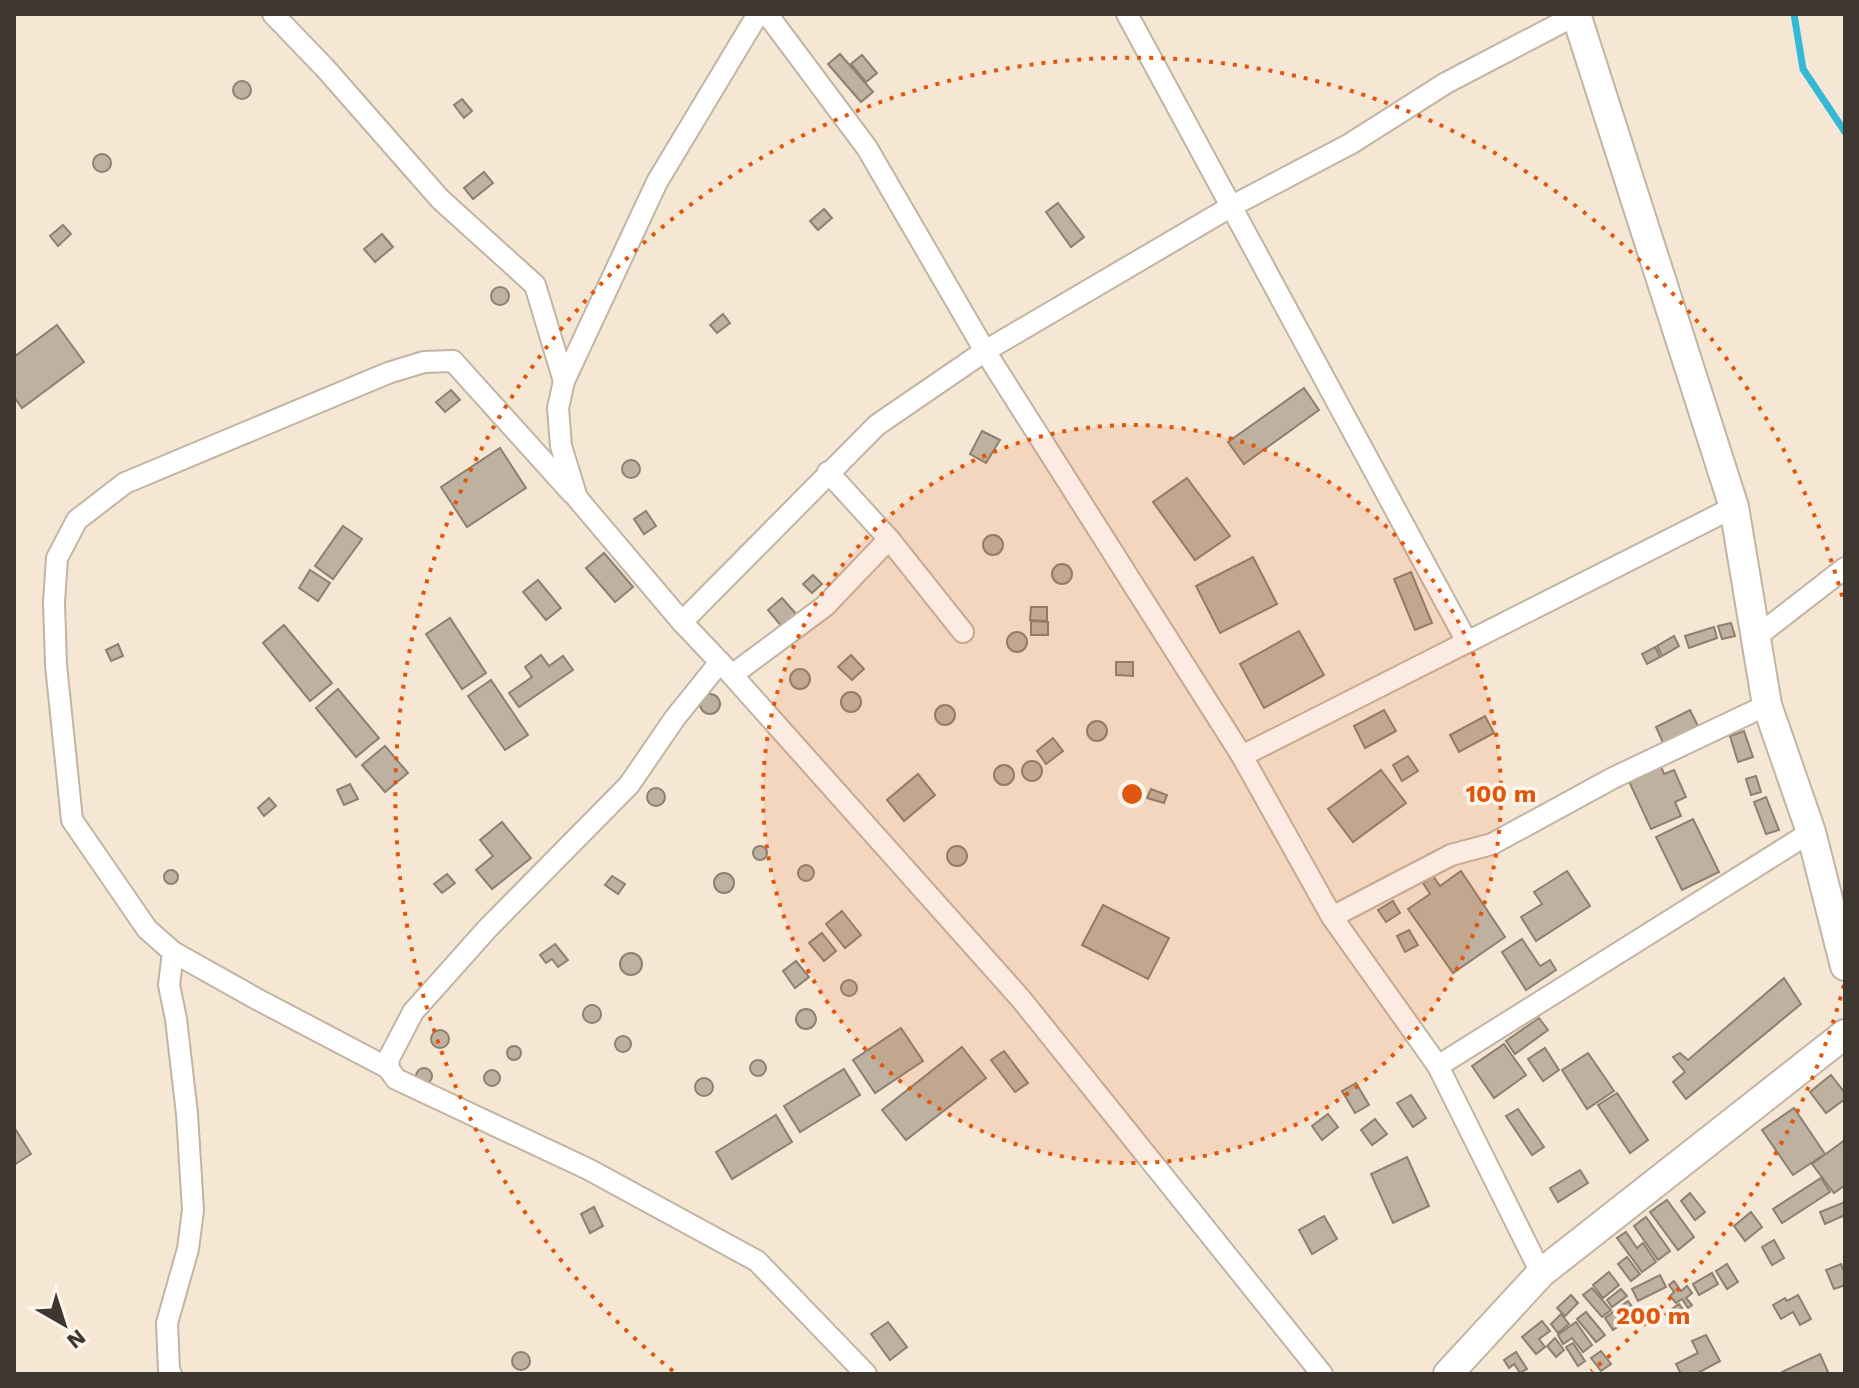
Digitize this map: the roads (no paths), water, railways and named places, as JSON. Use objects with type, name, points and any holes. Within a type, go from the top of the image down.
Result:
[{"type":"main road","points":[[1576,15],[1734,507],[1767,705],[1811,832],[1845,966]]},
{"type":"main road","points":[[1448,1374],[1541,1273],[1845,1034]]},
{"type":"street","points":[[273,14],[325,68],[440,199],[535,285],[564,381]]},
{"type":"street","points":[[577,498],[561,446],[558,408],[564,381],[657,182],[758,14]]},
{"type":"street","points":[[767,14],[867,148],[985,351],[1242,756],[1332,917],[1438,1066],[1541,1273]]},
{"type":"street","points":[[1127,14],[1467,642]]},
{"type":"street","points":[[682,622],[877,425],[985,351],[1232,206],[1350,144],[1446,83],[1576,15]]},
{"type":"street","points":[[866,1374],[757,1261],[588,1169],[396,1079],[388,1068],[173,952],[147,929],[72,820],[56,665],[54,602],[57,558],[77,520],[125,483],[388,373],[424,362],[453,361],[577,498],[682,622],[1021,999],[1322,1374]]},
{"type":"street","points":[[828,472],[889,539],[963,632]]},
{"type":"street","points":[[1242,756],[1734,507]]},
{"type":"street","points":[[388,1068],[389,1058],[413,1012],[488,928],[629,785],[675,718],[726,669],[825,606],[889,539]]},
{"type":"street","points":[[1756,637],[1845,568]]},
{"type":"street","points":[[1332,917],[1451,855],[1492,844],[1613,778],[1767,705]]},
{"type":"street","points":[[1438,1066],[1811,832]]},
{"type":"street","points":[[171,1374],[167,1323],[188,1249],[193,1210],[185,1098],[169,985],[173,952]]},
{"type":"waterway","points":[[1794,14],[1803,69],[1845,132]]}]
